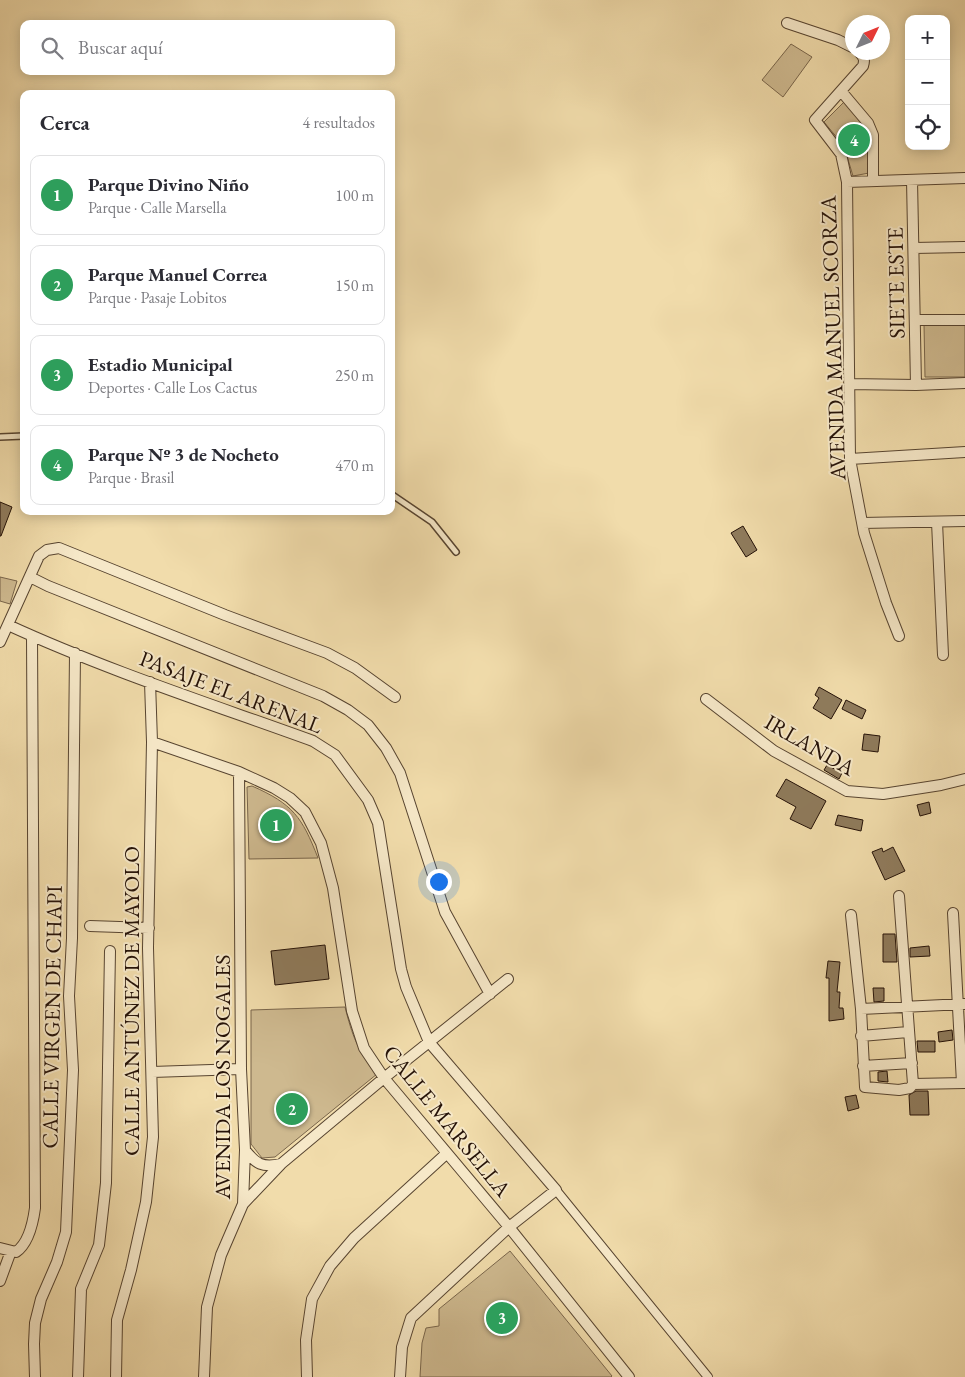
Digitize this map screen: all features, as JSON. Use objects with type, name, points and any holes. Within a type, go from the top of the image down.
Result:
[{"type":"street","points":[[787,23],[845,44]]},
{"type":"street","points":[[864,60],[863,66],[841,90],[868,123],[873,135],[873,181]]},
{"type":"street","name":"AVENIDA MANUEL SCORZA","points":[[841,90],[815,120],[841,154],[847,182],[850,459],[864,533],[886,603],[899,636]]},
{"type":"street","points":[[847,182],[965,178]]},
{"type":"street","name":"SIETE ESTE","points":[[912,180],[916,385]]},
{"type":"street","points":[[914,248],[965,247]]},
{"type":"street","points":[[914,320],[965,320]]},
{"type":"street","points":[[849,384],[916,385],[965,383]]},
{"type":"street","points":[[850,459],[965,452]]},
{"type":"street","points":[[862,523],[965,521]]},
{"type":"street","points":[[937,522],[943,655]]},
{"type":"street","points":[[0,642],[39,556],[47,550],[59,548],[225,616],[327,653],[355,668],[395,697]]},
{"type":"street","points":[[30,576],[48,586],[323,696],[348,710],[368,725],[386,748],[400,774],[444,912],[490,994]]},
{"type":"street","name":"PASAJE EL ARENAL","points":[[8,625],[150,682],[312,741],[335,755],[368,800],[378,822],[406,987],[429,1042],[556,1190]]},
{"type":"street","points":[[0,1248],[18,1251],[25,1242],[35,1208],[32,636]]},
{"type":"street","name":"CALLE VIRGEN DE CHAPI","points":[[35,1377],[35,1322],[41,1299],[57,1262],[66,1232],[73,1070],[69,996],[72,938],[75,653]]},
{"type":"street","name":"CALLE ANTÚNEZ DE MAYOLO","points":[[116,1377],[117,1320],[132,1270],[148,1183],[153,1137],[149,928],[152,742],[150,682]]},
{"type":"street","name":"IRLANDA","points":[[706,699],[774,751],[846,791],[883,794],[965,779]]},
{"type":"street","name":"CALLE MARSELLA","points":[[152,742],[239,772],[274,788],[290,798],[305,812],[321,843],[333,888],[352,1011],[364,1048],[384,1078],[509,1227],[629,1377]]},
{"type":"street","name":"AVENIDA LOS NOGALES","points":[[204,1377],[207,1307],[221,1255],[243,1204],[245,1150],[241,1069],[239,772]]},
{"type":"street","points":[[899,896],[913,1084]]},
{"type":"street","points":[[851,915],[861,1009],[865,1087],[899,1090],[910,1088],[913,1084],[964,1083],[962,1004],[953,913]]},
{"type":"street","points":[[90,926],[149,928]]},
{"type":"street","points":[[78,1377],[81,1290],[99,1245],[106,1183],[110,951]]},
{"type":"street","points":[[243,1204],[281,1164],[384,1078],[508,979]]},
{"type":"street","points":[[861,1009],[962,1004]]},
{"type":"street","points":[[861,1036],[908,1032]]},
{"type":"street","points":[[863,1066],[912,1063]]},
{"type":"street","points":[[152,1072],[241,1069]]},
{"type":"street","points":[[245,1150],[254,1162],[268,1167],[281,1164]]},
{"type":"street","points":[[307,1377],[306,1340],[312,1299],[330,1266],[354,1238],[446,1154]]},
{"type":"street","points":[[400,1377],[402,1346],[411,1318],[509,1227],[556,1190],[708,1377]]},
{"type":"street","points":[[0,1281],[11,1251]]},
{"type":"lane","points":[[0,437],[20,436]]},
{"type":"lane","points":[[395,497],[432,522],[456,552]]},
{"type":"shaded area","points":[[791,44],[812,57],[783,97],[762,80]]},
{"type":"shaded area","points":[[844,102],[865,124],[869,135],[869,173],[853,176],[844,146],[824,122]]},
{"type":"shaded area","points":[[965,322],[965,377],[925,377],[924,324]]},
{"type":"shaded area","points":[[0,577],[17,581],[10,604],[0,601]]},
{"type":"shaded area","points":[[252,786],[277,799],[294,813],[307,832],[318,858],[249,859],[247,787]]},
{"type":"shaded area","points":[[345,1007],[356,1043],[377,1074],[275,1157],[262,1158],[251,1144],[251,1010]]},
{"type":"shaded area","points":[[510,1251],[611,1377],[420,1377],[422,1343],[426,1328],[439,1326],[439,1309]]},
{"type":"building","points":[[0,502],[12,507],[1,536],[0,536]]},
{"type":"building","points":[[743,526],[757,550],[746,557],[731,533]]},
{"type":"building","points":[[819,687],[842,700],[831,719],[813,708],[819,698],[815,695]]},
{"type":"building","points":[[846,700],[866,710],[862,719],[842,709]]},
{"type":"building","points":[[864,734],[880,736],[878,752],[862,750]]},
{"type":"building","points":[[827,765],[842,773],[839,779],[824,770]]},
{"type":"building","points":[[786,779],[826,801],[811,829],[790,819],[796,807],[776,796]]},
{"type":"building","points":[[929,802],[931,813],[920,816],[917,805]]},
{"type":"building","points":[[838,815],[863,820],[861,831],[835,825]]},
{"type":"building","points":[[893,847],[905,871],[885,880],[872,852],[882,848],[883,852]]},
{"type":"building","points":[[883,934],[895,934],[897,962],[883,962]]},
{"type":"building","points":[[325,945],[329,979],[275,985],[271,951]]},
{"type":"building","points":[[929,946],[930,956],[910,957],[910,948]]},
{"type":"building","points":[[828,961],[840,962],[837,992],[840,992],[839,1008],[843,1008],[844,1019],[829,1021],[829,978],[826,978]]},
{"type":"building","points":[[873,988],[884,988],[884,1001],[874,1002]]},
{"type":"building","points":[[952,1030],[953,1040],[939,1042],[938,1032]]},
{"type":"building","points":[[917,1041],[935,1041],[935,1052],[918,1052]]},
{"type":"building","points":[[887,1071],[888,1082],[878,1081],[878,1072]]},
{"type":"building","points":[[916,1091],[928,1091],[929,1115],[910,1115],[909,1095]]},
{"type":"building","points":[[856,1095],[859,1108],[848,1111],[845,1097]]},
{"type":"place","name":"Parque Nº 3 de Nocheto","points":[[854,140]]},
{"type":"place","name":"Parque Divino Niño","points":[[276,825]]},
{"type":"place","name":"Parque Manuel Correa","points":[[292,1109]]},
{"type":"place","name":"Estadio Municipal","points":[[502,1318]]}]
